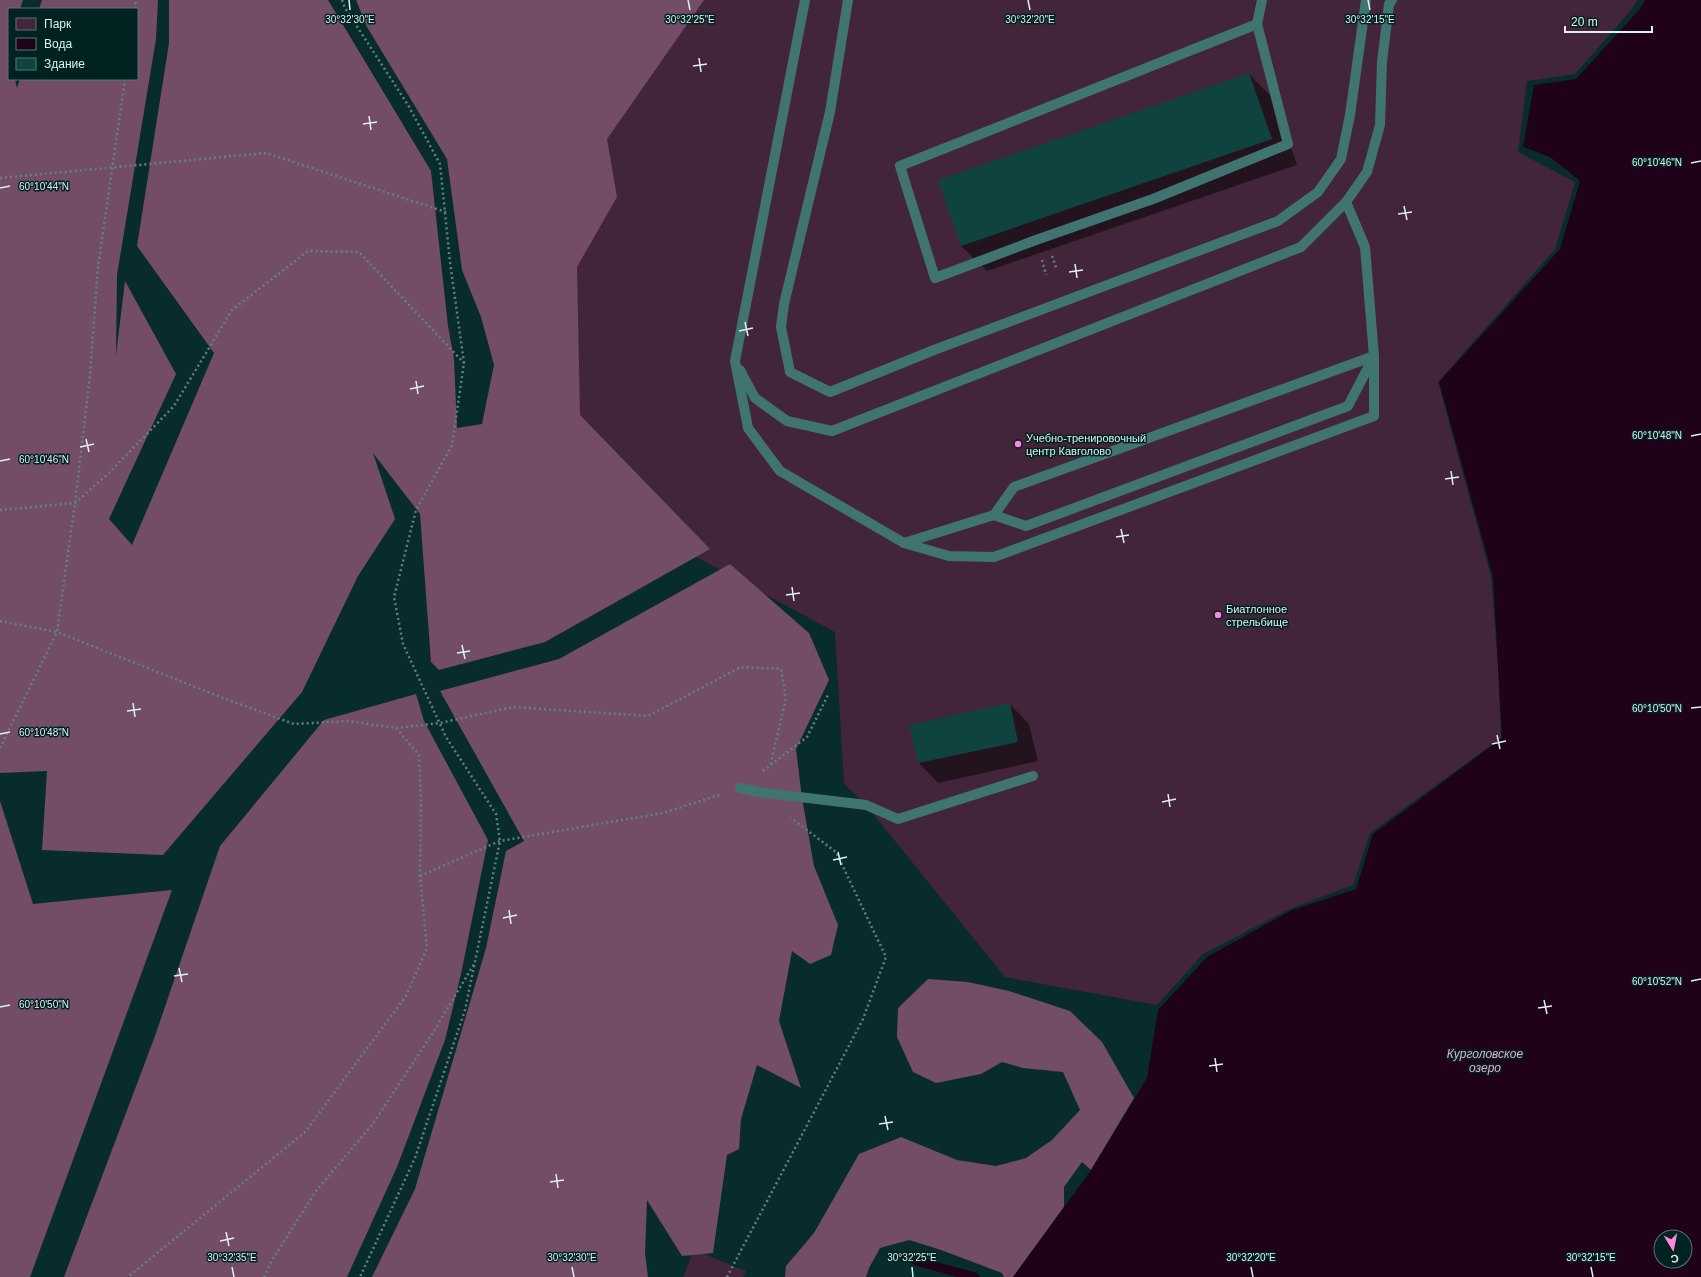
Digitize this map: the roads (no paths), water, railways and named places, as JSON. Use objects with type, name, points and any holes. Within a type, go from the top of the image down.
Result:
[{"type":"lane","points":[[805,0],[735,361],[748,428],[780,471],[904,543],[949,556],[994,557],[1374,416],[1374,356],[1365,247],[1346,202]]},
{"type":"lane","points":[[848,0],[830,112],[784,304],[781,327],[790,372],[830,392],[941,347],[1278,221],[1318,192],[1341,160],[1350,115],[1366,0]]},
{"type":"lane","points":[[1257,24],[900,166],[935,278],[1153,198],[1288,144],[1257,24],[1262,0]]},
{"type":"lane","points":[[735,361],[755,398],[787,421],[832,431],[1301,246],[1346,202],[1367,172],[1380,125],[1382,62],[1388,4],[1392,0]]},
{"type":"lane","points":[[904,543],[994,515],[1026,526],[1348,406],[1374,356]]},
{"type":"lane","points":[[994,515],[1014,487],[1374,356]]},
{"type":"lane","points":[[740,788],[758,792],[866,805],[898,819],[1033,776]]},
{"type":"water","name":"Курголовское озеро","points":[[1645,0],[1701,0],[1701,1277],[1013,1277],[1091,1170],[1147,1078],[1158,1010],[1207,957],[1290,911],[1356,889],[1373,834],[1502,738],[1493,577],[1439,382],[1560,249],[1580,181],[1550,157],[1523,147],[1534,85],[1576,79],[1639,10]]},
{"type":"waterway","points":[[916,1261],[975,1277]]},
{"type":"place","name":"Учебно-тренировочный центр Кавголово","points":[[1018,444]]},
{"type":"place","name":"Биатлонное стрельбище","points":[[1218,615]]}]
